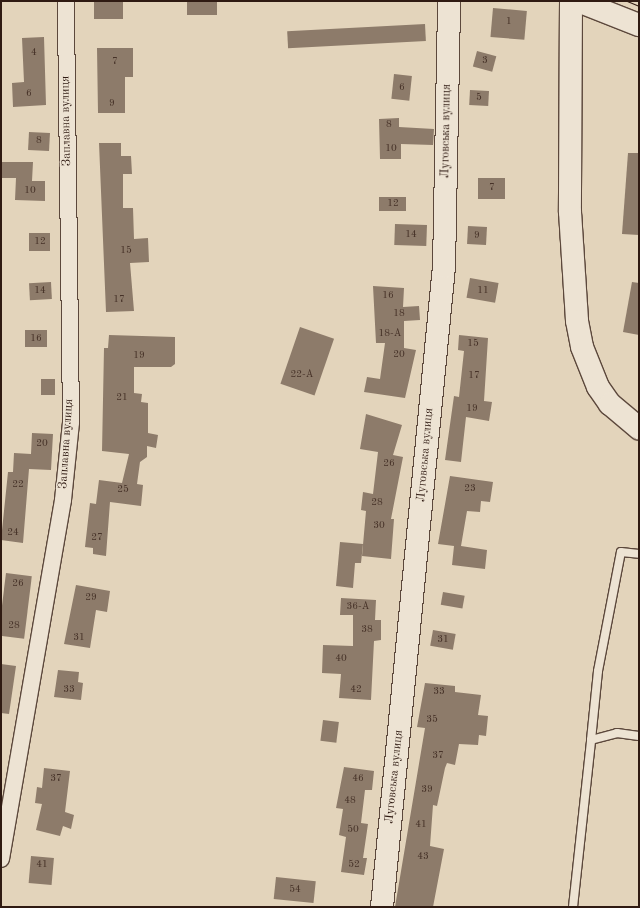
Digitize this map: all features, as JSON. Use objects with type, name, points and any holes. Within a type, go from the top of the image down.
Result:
[{"type":"street","name":"Заплавна вулиця","points":[[1,859],[63,500],[71,422],[66,1]]},
{"type":"street","name":"Луговська вулиця","points":[[382,907],[444,268],[449,1]]},
{"type":"street","points":[[571,1],[570,212],[573,296],[582,347],[606,398],[639,428]]},
{"type":"street","points":[[578,1],[639,25]]},
{"type":"lane","points":[[573,907],[598,671],[621,552],[639,554]]},
{"type":"lane","points":[[591,740],[617,733],[639,736]]},
{"type":"building","points":[[94,1],[123,1],[123,19],[94,19]]},
{"type":"building","points":[[187,1],[217,1],[217,15],[187,15]]},
{"type":"building","points":[[493,8],[527,11],[524,40],[490,37]]},
{"type":"building","points":[[425,24],[426,41],[288,48],[287,31]]},
{"type":"building","points":[[44,37],[46,105],[13,107],[12,83],[24,82],[22,38]]},
{"type":"building","points":[[97,48],[133,48],[133,77],[125,77],[125,113],[98,113]]},
{"type":"building","points":[[477,51],[496,56],[492,72],[473,66]]},
{"type":"building","points":[[394,74],[412,76],[409,101],[391,99]]},
{"type":"building","points":[[470,90],[489,91],[488,106],[469,105]]},
{"type":"building","points":[[399,118],[399,127],[434,129],[433,145],[401,144],[401,159],[380,159],[379,119]]},
{"type":"building","points":[[29,132],[50,133],[49,151],[28,150]]},
{"type":"building","points":[[99,143],[121,143],[121,156],[131,156],[132,174],[123,174],[123,208],[133,208],[134,239],[148,238],[149,262],[130,263],[134,311],[106,312]]},
{"type":"building","points":[[628,153],[639,153],[639,235],[622,234]]},
{"type":"building","points":[[1,162],[33,162],[32,181],[45,181],[45,201],[15,200],[16,178],[1,178]]},
{"type":"building","points":[[478,178],[505,178],[505,199],[478,199]]},
{"type":"building","points":[[379,197],[406,197],[406,211],[379,211]]},
{"type":"building","points":[[395,224],[427,225],[426,246],[394,245]]},
{"type":"building","points":[[468,226],[487,227],[486,245],[467,244]]},
{"type":"building","points":[[29,233],[50,233],[50,251],[29,251]]},
{"type":"building","points":[[470,278],[499,283],[495,303],[467,298]]},
{"type":"building","points":[[51,282],[52,299],[30,300],[29,283]]},
{"type":"building","points":[[632,282],[639,283],[639,335],[623,332]]},
{"type":"building","points":[[373,286],[404,288],[403,307],[419,306],[420,320],[404,321],[404,348],[416,350],[405,398],[364,392],[367,377],[380,379],[385,343],[376,343]]},
{"type":"building","points":[[300,327],[334,339],[315,395],[280,384]]},
{"type":"building","points":[[25,330],[47,330],[47,347],[25,347]]},
{"type":"building","points":[[109,335],[175,337],[175,364],[171,367],[134,367],[134,393],[142,394],[141,402],[148,403],[148,433],[158,435],[156,448],[147,446],[147,457],[140,462],[137,484],[143,485],[141,506],[110,502],[106,556],[93,554],[93,548],[85,547],[90,503],[96,504],[99,480],[122,483],[129,454],[102,451],[104,348],[108,348]]},
{"type":"building","points":[[459,335],[488,338],[484,401],[492,402],[489,421],[466,417],[461,462],[445,460],[454,396],[459,397],[464,351],[458,350]]},
{"type":"building","points":[[41,379],[55,379],[55,395],[41,395]]},
{"type":"building","points":[[366,414],[402,425],[393,455],[403,457],[391,519],[394,519],[391,559],[362,556],[366,511],[361,510],[363,492],[373,494],[378,452],[360,449]]},
{"type":"building","points":[[32,433],[53,434],[51,470],[29,469],[23,543],[1,540],[8,472],[13,472],[14,453],[31,454]]},
{"type":"building","points":[[450,476],[493,482],[490,502],[481,501],[480,512],[467,511],[461,546],[487,550],[485,569],[452,565],[454,546],[438,544]]},
{"type":"building","points":[[340,542],[363,544],[361,563],[355,563],[353,588],[336,586]]},
{"type":"building","points":[[6,573],[32,576],[24,639],[1,636],[1,614]]},
{"type":"building","points":[[76,585],[110,591],[107,612],[96,610],[90,648],[64,644]]},
{"type":"building","points":[[443,592],[465,596],[462,609],[441,605]]},
{"type":"building","points":[[341,598],[376,600],[375,620],[381,620],[381,640],[374,641],[371,700],[339,698],[341,674],[322,673],[323,645],[353,646],[353,615],[340,615]]},
{"type":"building","points":[[433,630],[456,634],[453,650],[430,646]]},
{"type":"building","points":[[1,664],[16,666],[9,714],[1,713]]},
{"type":"building","points":[[58,670],[79,672],[78,682],[83,683],[81,700],[54,697]]},
{"type":"building","points":[[425,683],[455,686],[455,692],[481,695],[478,715],[488,716],[486,736],[479,735],[478,745],[459,744],[455,765],[447,763],[437,806],[433,805],[430,846],[444,849],[433,907],[395,907],[425,728],[417,727]]},
{"type":"building","points":[[323,720],[339,722],[336,743],[320,741]]},
{"type":"building","points":[[344,767],[374,771],[372,790],[365,790],[361,823],[368,824],[363,858],[367,858],[364,875],[341,872],[346,837],[339,835],[343,809],[336,808]]},
{"type":"building","points":[[44,768],[70,771],[65,812],[74,815],[71,829],[63,826],[60,836],[36,830],[42,804],[35,803],[37,787],[42,788]]},
{"type":"building","points":[[31,856],[54,858],[52,885],[29,883]]},
{"type":"building","points":[[276,877],[316,881],[313,903],[274,899]]},
{"type":"tram line","points":[[627,1],[639,6]]}]
